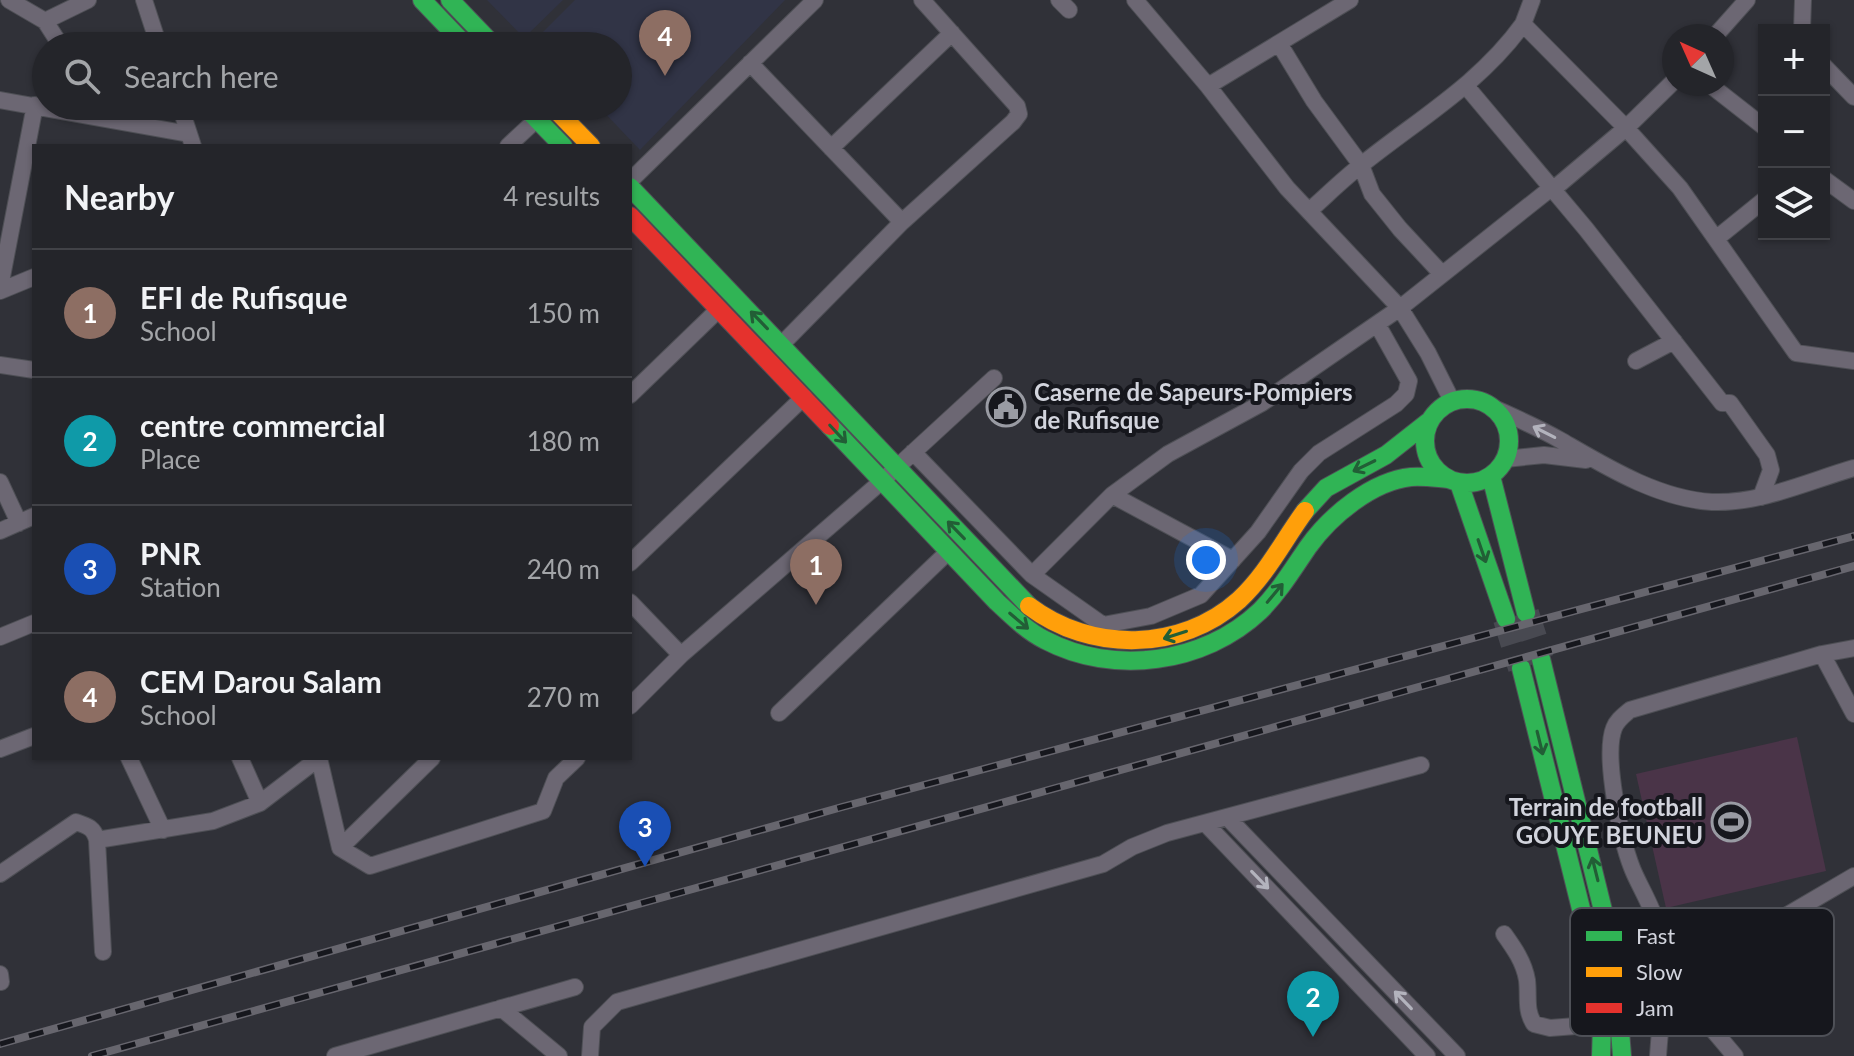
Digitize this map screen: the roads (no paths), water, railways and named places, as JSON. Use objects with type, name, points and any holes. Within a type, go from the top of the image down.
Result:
[{"type":"main road","points":[[422,0],[453,32]]},
{"type":"main road","points":[[450,0],[481,32]]},
{"type":"main road","points":[[537,120],[561,144]]},
{"type":"main road","points":[[566,120],[589,144]]},
{"type":"main road","points":[[632,186],[1031,608],[1059,624],[1095,637],[1108,632],[1129,642],[1166,639],[1200,626],[1230,608],[1265,571],[1303,511],[1326,488],[1399,447],[1434,413],[1452,401],[1475,398],[1502,416],[1509,437],[1505,459],[1491,476],[1481,481],[1411,477],[1389,483],[1344,508],[1318,533],[1260,611],[1235,632],[1179,656],[1127,662],[1095,658],[1046,641],[1006,610],[632,218]]},
{"type":"main road","points":[[1428,422],[1425,433],[1427,455],[1432,465],[1454,481],[1506,619]]},
{"type":"main road","points":[[1491,476],[1526,613]]},
{"type":"main road","points":[[1541,659],[1604,908]]},
{"type":"main road","points":[[1521,668],[1581,908]]},
{"type":"main road","points":[[1601,1056],[1602,1036]]},
{"type":"main road","points":[[1621,1036],[1622,1056]]},
{"type":"street","points":[[9,0],[45,21],[52,32]]},
{"type":"street","points":[[45,21],[88,0]]},
{"type":"street","points":[[144,0],[154,32]]},
{"type":"street","points":[[632,182],[815,0]]},
{"type":"street","points":[[782,344],[902,222],[1019,114],[1017,106],[922,0]]},
{"type":"street","points":[[1135,0],[1208,86],[1287,188],[1400,308],[1428,353],[1452,401]]},
{"type":"street","points":[[1208,86],[1350,0]]},
{"type":"street","points":[[1309,211],[1361,165],[1466,86],[1508,45],[1523,24],[1532,0]]},
{"type":"street","points":[[1726,24],[1747,0]]},
{"type":"street","points":[[1802,24],[1803,0]]},
{"type":"street","points":[[1523,24],[1626,128],[1680,188],[1796,353],[1854,361]]},
{"type":"street","points":[[831,148],[952,33]]},
{"type":"street","points":[[1280,45],[1314,101],[1361,165],[1372,194],[1441,273]]},
{"type":"street","points":[[750,63],[902,222]]},
{"type":"street","points":[[1830,72],[1854,97]]},
{"type":"street","points":[[1466,86],[1586,229],[1722,403],[1730,403],[1767,455],[1771,470],[1761,497]]},
{"type":"street","points":[[1032,575],[1112,495],[1168,454],[1262,403],[1400,308],[1441,273],[1556,187],[1626,128],[1662,93]]},
{"type":"street","points":[[1724,96],[1758,122]]},
{"type":"street","points":[[0,100],[32,105]]},
{"type":"street","points":[[0,289],[32,120]]},
{"type":"street","points":[[125,120],[191,140]]},
{"type":"street","points":[[185,120],[191,140]]},
{"type":"street","points":[[509,144],[525,120]]},
{"type":"street","points":[[1830,183],[1854,201]]},
{"type":"street","points":[[1717,238],[1758,205]]},
{"type":"street","points":[[0,289],[32,278]]},
{"type":"street","points":[[632,393],[719,309]]},
{"type":"street","points":[[913,452],[1032,575],[1108,632],[1201,595],[1258,532],[1301,471],[1319,453],[1396,404],[1406,394],[1409,381],[1377,324]]},
{"type":"street","points":[[1636,361],[1674,341]]},
{"type":"street","points":[[0,365],[32,370]]},
{"type":"street","points":[[632,704],[681,655],[882,481],[994,378]]},
{"type":"street","points":[[633,554],[804,397]]},
{"type":"street","points":[[1494,408],[1559,439],[1592,460],[1691,499],[1714,502],[1761,497],[1854,468]]},
{"type":"street","points":[[1505,459],[1544,455],[1592,460]]},
{"type":"street","points":[[0,482],[27,520],[0,531]]},
{"type":"street","points":[[1112,495],[1233,560]]},
{"type":"street","points":[[779,713],[949,551]]},
{"type":"street","points":[[632,604],[681,655]]},
{"type":"street","points":[[0,637],[32,624]]},
{"type":"street","points":[[1651,908],[1621,834],[1610,753],[1613,730],[1620,718],[1630,710],[1822,654],[1854,648]]},
{"type":"street","points":[[1822,654],[1854,714]]},
{"type":"street","points":[[0,749],[32,737]]},
{"type":"street","points":[[130,760],[163,830]]},
{"type":"street","points":[[241,760],[260,803]]},
{"type":"street","points":[[97,840],[213,821],[260,803],[316,760]]},
{"type":"street","points":[[319,760],[340,848],[370,866],[543,811],[556,778],[575,760]]},
{"type":"street","points":[[340,848],[430,760]]},
{"type":"street","points":[[590,1056],[592,1027],[617,1002],[1103,864],[1167,833],[1421,765]]},
{"type":"street","points":[[1228,818],[1457,1056]]},
{"type":"street","points":[[0,874],[76,822],[88,826],[95,832],[97,840],[103,952]]},
{"type":"street","points":[[1206,824],[1427,1056]]},
{"type":"street","points":[[1799,908],[1854,876]]},
{"type":"street","points":[[1504,934],[1520,957],[1527,979],[1528,1014],[1534,1024],[1550,1028],[1570,1026]]},
{"type":"street","points":[[335,1056],[575,987]]},
{"type":"street","points":[[501,1008],[559,1056]]},
{"type":"street","points":[[1658,1056],[1660,1036]]},
{"type":"street","points":[[1718,1036],[1735,1056]]},
{"type":"tunnel","points":[[1526,613],[1541,659]]},
{"type":"tunnel","points":[[1506,619],[1521,668]]},
{"type":"railway","points":[[0,1044],[842,807],[1854,536]]},
{"type":"railway","points":[[92,1056],[1854,566]]},
{"type":"place","name":"CEM Darou Salam","points":[[665,76]]},
{"type":"place","name":"Caserne de Sapeurs-Pompiers de Rufisque","points":[[1006,407]]},
{"type":"place","name":"EFI de Rufisque","points":[[816,605]]},
{"type":"place","name":"Terrain de football GOUYE BEUNEU","points":[[1731,822]]},
{"type":"place","name":"PNR","points":[[645,867]]},
{"type":"place","name":"centre commercial","points":[[1313,1037]]}]
